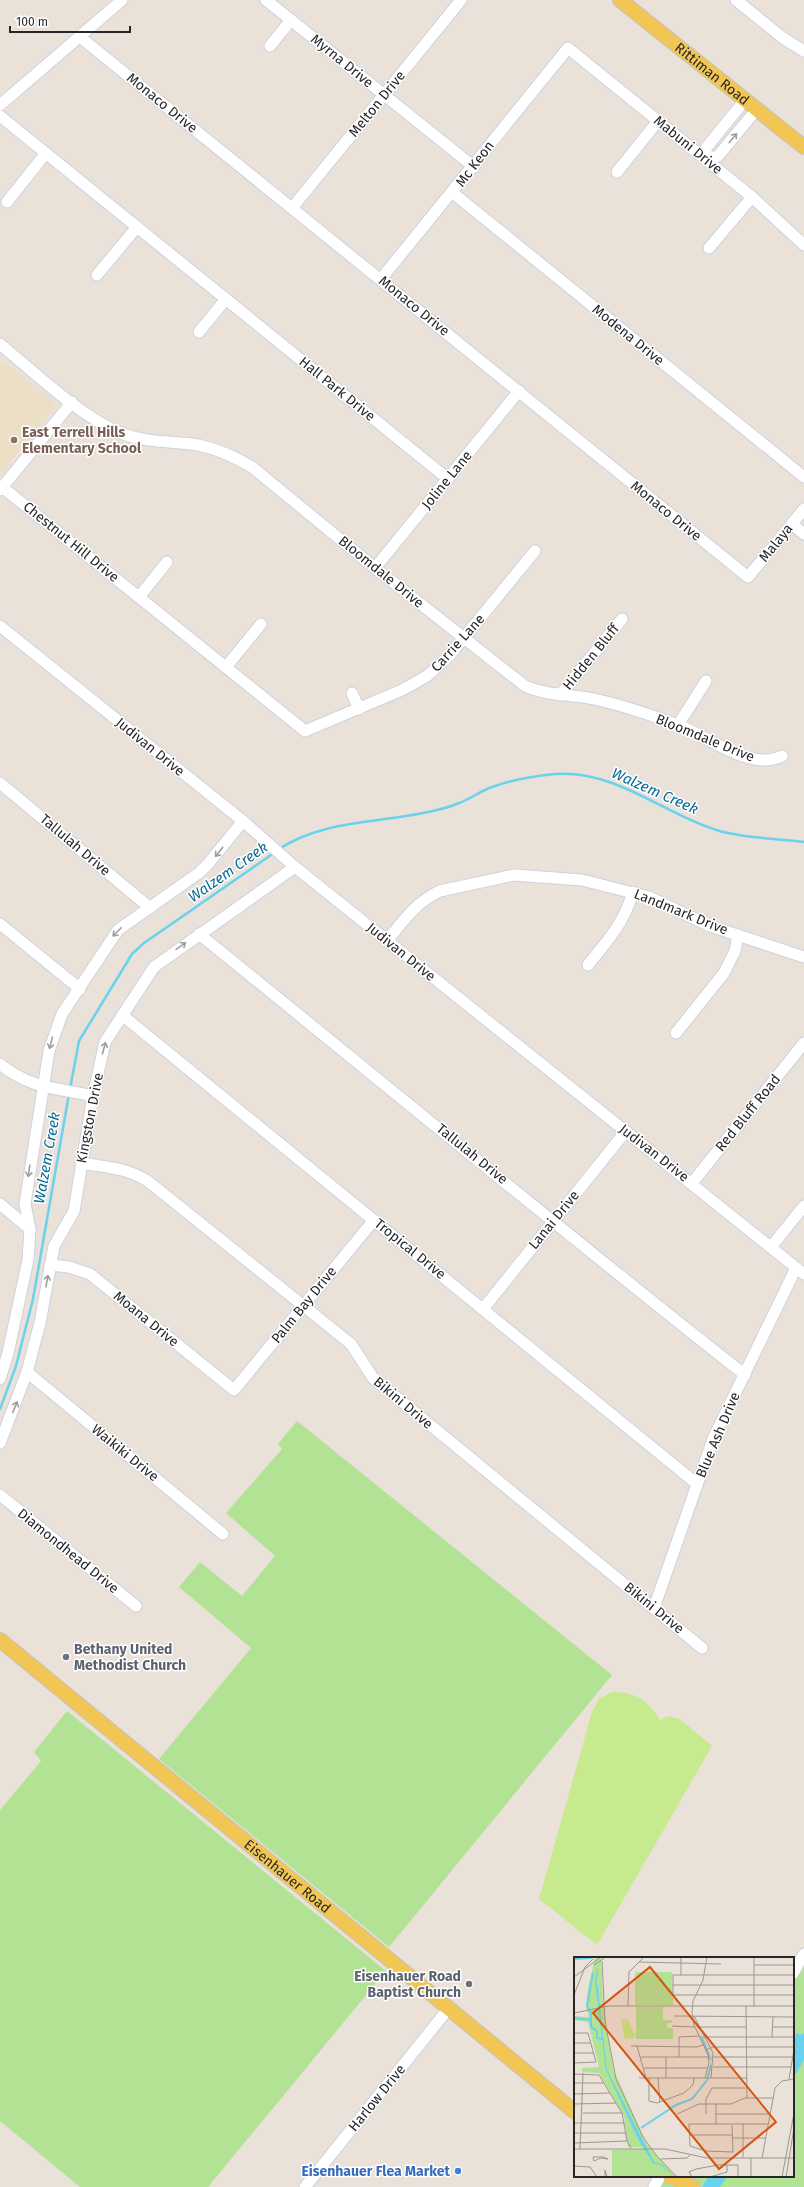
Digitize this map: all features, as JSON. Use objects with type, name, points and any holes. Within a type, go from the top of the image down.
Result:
[{"type":"main road","name":"Rittiman Road","points":[[620,0],[804,147]]},
{"type":"main road","name":"Eisenhauer Road","points":[[0,1640],[574,2111]]},
{"type":"main road","points":[[670,2177],[694,2187]]},
{"type":"street","points":[[0,105],[122,0]]},
{"type":"street","name":"Myrna Drive","points":[[266,0],[474,167]]},
{"type":"street","name":"Melton Drive","points":[[292,208],[461,0]]},
{"type":"street","points":[[736,0],[783,38],[804,51]]},
{"type":"street","points":[[270,46],[291,20]]},
{"type":"street","name":"Monaco Drive","points":[[80,37],[748,577]]},
{"type":"street","name":"Mabuni Drive","points":[[568,48],[752,197],[804,245]]},
{"type":"street","name":"Mc Keon","points":[[381,279],[453,193],[504,125],[568,48]]},
{"type":"street","points":[[745,100],[706,148],[706,159],[718,156],[757,109]]},
{"type":"street","name":"Hall Park Drive","points":[[0,116],[448,479]]},
{"type":"street","points":[[617,172],[658,121]]},
{"type":"street","points":[[7,202],[46,153]]},
{"type":"street","name":"Modena Drive","points":[[453,193],[804,477]]},
{"type":"street","points":[[709,248],[752,197]]},
{"type":"street","points":[[97,275],[137,227]]},
{"type":"street","points":[[199,332],[226,299]]},
{"type":"street","name":"Bloomdale Drive","points":[[0,344],[94,419],[122,433],[152,441],[211,448],[239,459],[281,490],[375,568],[526,686],[534,690],[560,695],[595,699],[678,725],[731,751],[750,758],[774,760],[782,756]]},
{"type":"street","name":"Joline Lane","points":[[375,568],[519,392]]},
{"type":"street","points":[[1,489],[72,402]]},
{"type":"street","name":"Chestnut Hill Drive","points":[[1,489],[139,597],[305,732]]},
{"type":"street","name":"Malaya","points":[[748,577],[804,509]]},
{"type":"street","points":[[792,524],[804,534]]},
{"type":"street","name":"Carrie Lane","points":[[305,732],[427,676],[449,656],[535,551]]},
{"type":"street","points":[[139,597],[167,562]]},
{"type":"street","name":"Hidden Bluff","points":[[560,695],[622,619]]},
{"type":"street","points":[[226,667],[261,624]]},
{"type":"street","name":"Judivan Drive","points":[[0,626],[243,821],[295,867],[800,1271]]},
{"type":"street","points":[[678,725],[706,681]]},
{"type":"street","points":[[352,693],[359,708]]},
{"type":"street","name":"Tallulah Drive","points":[[0,783],[149,907]]},
{"type":"street","points":[[0,1379],[4,1350],[28,1260],[30,1229],[25,1204],[49,1051],[57,1026],[68,1005],[80,989],[113,936],[149,907],[208,864],[243,821]]},
{"type":"street","name":"Kingston Drive","points":[[0,1443],[27,1372],[40,1323],[54,1246],[74,1211],[93,1096],[105,1042],[154,967],[295,867]]},
{"type":"street","name":"Landmark Drive","points":[[387,941],[413,909],[433,894],[506,875],[582,880],[633,892],[657,900],[696,921],[804,957]]},
{"type":"street","points":[[588,965],[619,926],[626,914],[633,892]]},
{"type":"street","points":[[0,924],[80,989]]},
{"type":"street","name":"Tallulah Drive","points":[[199,934],[554,1221],[620,1277],[745,1375]]},
{"type":"street","points":[[676,1033],[724,973],[735,951],[738,935]]},
{"type":"street","name":"Tropical Drive","points":[[122,1015],[697,1484]]},
{"type":"street","name":"Red Bluff Road","points":[[692,1184],[804,1043]]},
{"type":"street","points":[[0,1064],[25,1081],[43,1087],[93,1096]]},
{"type":"street","name":"Lanai Drive","points":[[483,1309],[626,1131]]},
{"type":"street","name":"Bikini Drive","points":[[81,1163],[127,1170],[139,1175],[351,1344],[373,1378],[702,1648]]},
{"type":"street","points":[[0,1204],[30,1229]]},
{"type":"street","points":[[771,1247],[804,1206]]},
{"type":"street","name":"Palm Bay Drive","points":[[234,1390],[374,1220]]},
{"type":"street","name":"Moana Drive","points":[[50,1265],[69,1267],[90,1274],[234,1390]]},
{"type":"street","name":"Blue Ash Drive","points":[[654,1608],[713,1439],[800,1271]]},
{"type":"street","name":"Waikiki Drive","points":[[27,1372],[223,1534]]},
{"type":"street","name":"Diamondhead Drive","points":[[0,1495],[136,1606]]},
{"type":"street","points":[[794,1971],[804,1954]]},
{"type":"street","name":"Harlow Drive","points":[[305,2187],[449,2008]]},
{"type":"street","points":[[654,2187],[667,2177]]},
{"type":"shaded area","name":"East Terrell Hills Elementary School","points":[[0,360],[56,405],[0,475]]},
{"type":"green space","points":[[297,1421],[612,1675],[389,1947],[159,1759],[251,1648],[179,1587],[200,1562],[242,1596],[275,1556],[226,1513],[282,1449],[278,1444]]},
{"type":"green space","points":[[612,1692],[620,1692],[640,1698],[651,1707],[660,1720],[669,1716],[680,1719],[712,1746],[597,1945],[539,1899],[592,1712],[599,1699]]},
{"type":"green space","points":[[67,1711],[386,1971],[208,2187],[80,2187],[0,2121],[0,1810],[41,1761],[34,1752]]},
{"type":"green space","points":[[804,1962],[804,2187],[660,2187],[665,2177],[794,2177],[794,1977]]},
{"type":"water","points":[[797,2033],[801,2035],[804,2033],[804,2060],[794,2076],[794,2038]]},
{"type":"water","points":[[708,2177],[726,2177],[720,2187],[702,2187]]},
{"type":"waterway","name":"Walzem Creek","points":[[279,849],[296,840],[332,827],[409,816],[436,810],[452,806],[500,785],[523,779],[554,774],[577,774],[620,786],[702,825],[723,832],[753,837],[804,842]]},
{"type":"waterway","name":"Walzem Creek","points":[[70,1089],[79,1041],[132,954],[144,943],[274,853]]},
{"type":"waterway","name":"Walzem Creek","points":[[0,1409],[16,1366],[33,1299],[69,1094]]},
{"type":"place","name":"East Terrell Hills Elementary School","points":[[14,440]]},
{"type":"place","name":"Bethany United Methodist Church","points":[[66,1657]]},
{"type":"place","name":"Eisenhauer Road Baptist Church","points":[[469,1984]]},
{"type":"place","name":"Eisenhauer Flea Market","points":[[458,2171]]}]
